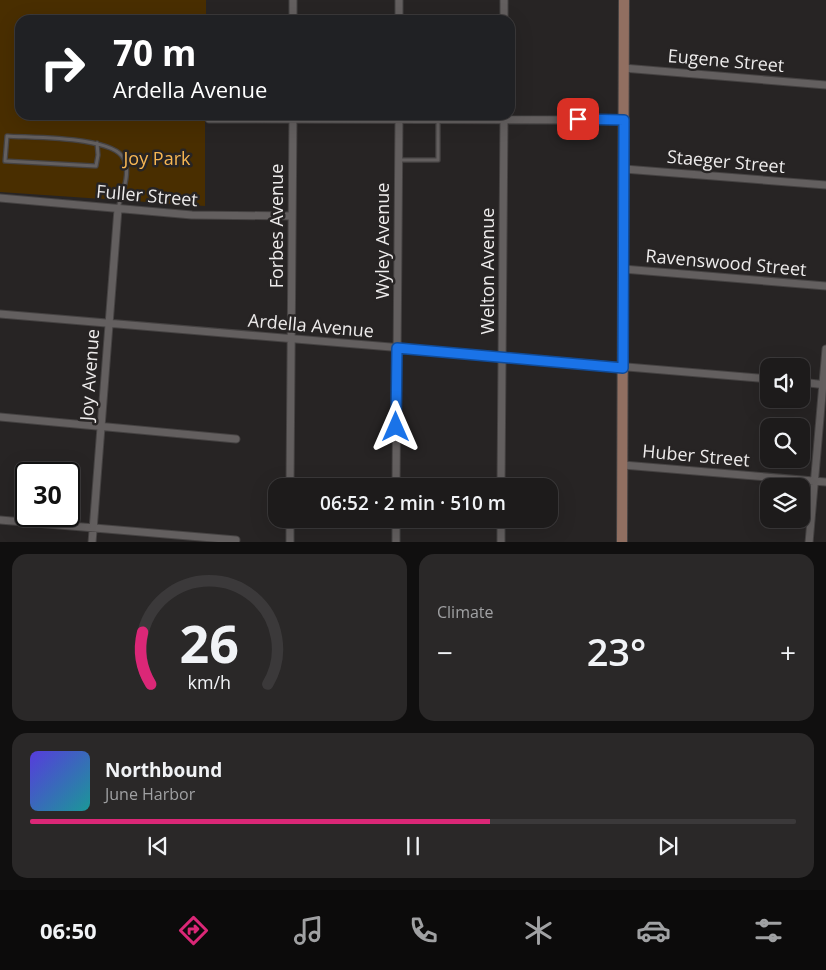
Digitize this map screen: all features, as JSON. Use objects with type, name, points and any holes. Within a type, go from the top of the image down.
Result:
[{"type":"main road","points":[[622,542],[624,0]]},
{"type":"street","points":[[293,15],[294,0]]},
{"type":"street","points":[[399,0],[399,15]]},
{"type":"street","points":[[504,0],[504,15]]},
{"type":"street","name":"Eugene Street","points":[[624,68],[826,84]]},
{"type":"street","points":[[515,117],[624,120]]},
{"type":"street","name":"Forbes Avenue","points":[[290,478],[293,120]]},
{"type":"street","name":"Wyley Avenue","points":[[396,478],[399,120]]},
{"type":"street","name":"Welton Avenue","points":[[501,478],[504,120]]},
{"type":"street","name":"Staeger Street","points":[[624,169],[826,185]]},
{"type":"street","name":"Fuller Street","points":[[0,198],[217,216],[292,216]]},
{"type":"street","name":"Joy Avenue","points":[[92,542],[118,209]]},
{"type":"street","name":"Ravenswood Street","points":[[623,269],[826,286]]},
{"type":"street","name":"Ardella Avenue","points":[[0,314],[760,379]]},
{"type":"street","points":[[809,542],[825,385],[826,349]]},
{"type":"street","points":[[810,383],[825,385]]},
{"type":"street","points":[[0,417],[236,439]]},
{"type":"street","name":"Huber Street","points":[[623,465],[826,482]]},
{"type":"street","points":[[0,520],[93,528],[181,539],[236,540]]},
{"type":"street","points":[[290,528],[290,542]]},
{"type":"street","points":[[396,528],[396,542]]},
{"type":"street","points":[[501,528],[501,542]]},
{"type":"lane","points":[[398,160],[438,160],[438,120]]},
{"type":"lane","points":[[97,143],[98,155],[96,166],[5,161],[7,136],[97,143],[115,150],[124,158],[127,169],[118,209]]},
{"type":"green space","name":"Joy Park","points":[[0,0],[206,0],[206,15],[15,15],[15,120],[205,120],[205,206],[0,192]]},
{"type":"route","points":[[396,427],[397,348],[623,368],[624,120],[578,119]]}]
